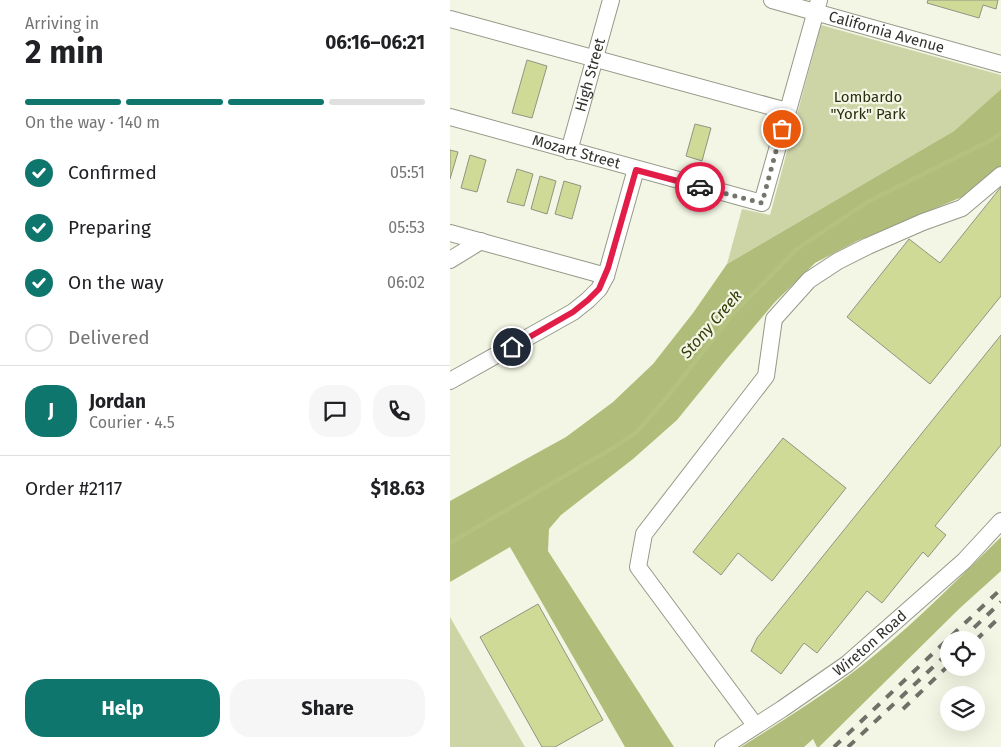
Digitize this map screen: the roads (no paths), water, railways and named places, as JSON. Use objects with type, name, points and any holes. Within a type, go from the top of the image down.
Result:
[{"type":"street","name":"High Street","points":[[569,151],[611,0]]},
{"type":"street","name":"California Avenue","points":[[772,0],[817,6],[1001,64]]},
{"type":"street","points":[[450,19],[787,111],[817,6]]},
{"type":"street","name":"Mozart Street","points":[[450,117],[636,170],[762,203],[787,111]]},
{"type":"street","points":[[450,382],[573,312],[599,289],[606,276],[636,170]]},
{"type":"street","points":[[755,725],[638,567],[644,534],[766,376],[774,319],[809,280],[838,261],[868,246],[923,222],[962,208],[1001,175]]},
{"type":"street","points":[[450,233],[606,276]]},
{"type":"street","points":[[450,260],[481,242]]},
{"type":"street","name":"Wireton Road","points":[[723,747],[848,664],[964,561],[1001,521]]},
{"type":"waterway","name":"Stony Creek","points":[[450,543],[637,432],[732,315],[797,249],[869,201],[993,139],[1001,133]]},
{"type":"railway","points":[[834,747],[1001,589]]},
{"type":"railway","points":[[970,631],[1001,602]]},
{"type":"railway","points":[[985,631],[1001,616]]},
{"type":"railway","points":[[848,747],[940,660]]},
{"type":"railway","points":[[903,709],[940,674]]},
{"type":"park label","name":"Lombardo \"York\" Park","points":[[868,106]]}]
